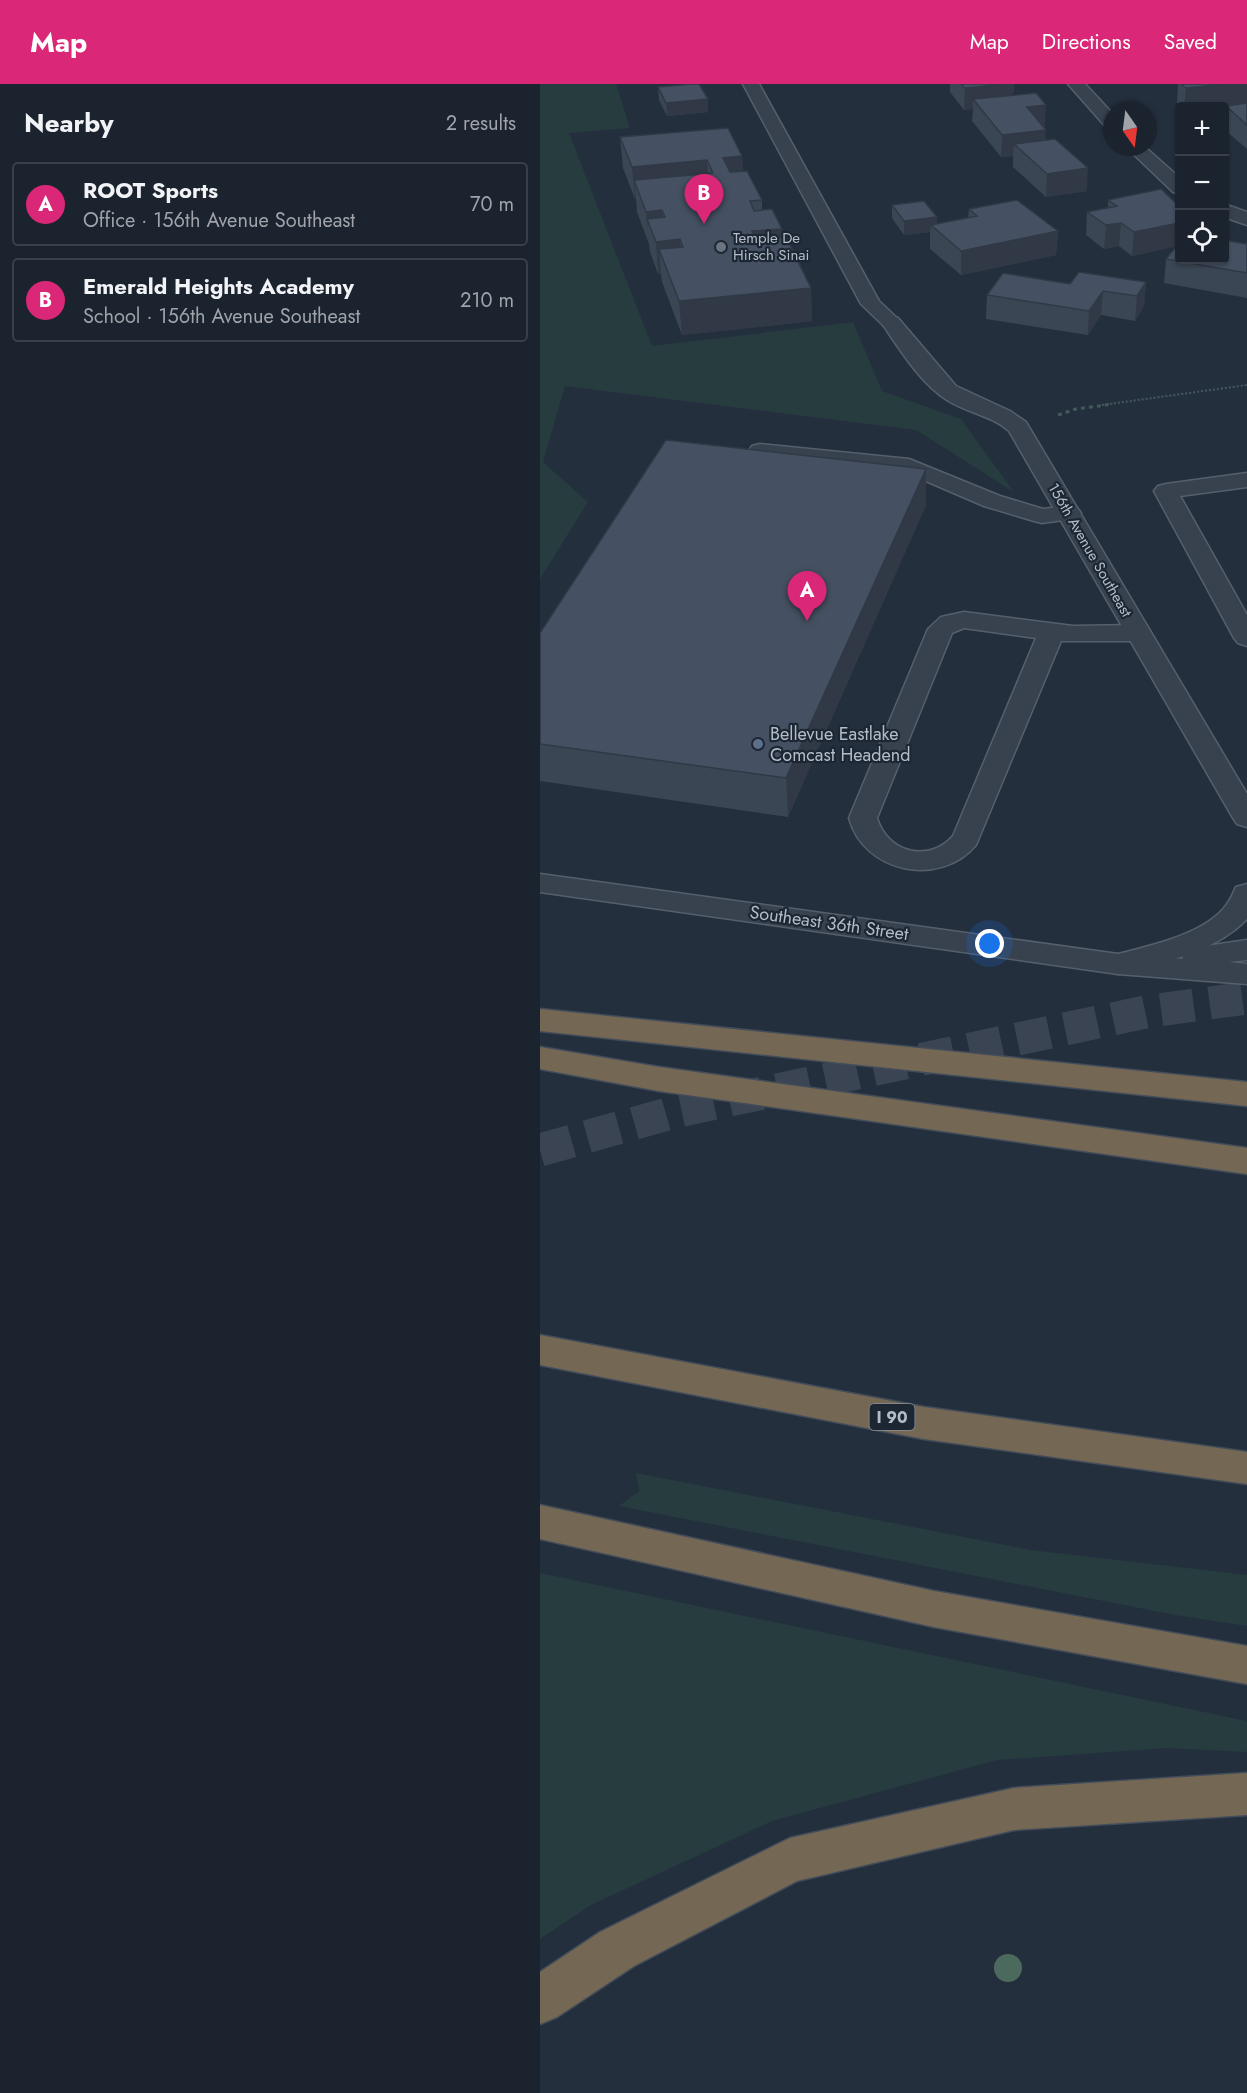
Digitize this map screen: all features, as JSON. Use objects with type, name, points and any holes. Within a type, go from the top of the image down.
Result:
[{"type":"highway","points":[[540,1020],[1247,1094]]},
{"type":"highway","points":[[540,1058],[659,1079],[1247,1161]]},
{"type":"highway","name":"I 90","points":[[540,1350],[924,1423],[1247,1468]]},
{"type":"highway","points":[[540,1522],[934,1609],[1247,1665]]},
{"type":"highway","points":[[540,2000],[617,1949],[790,1860],[1014,1809],[1247,1794]]},
{"type":"street","points":[[751,84],[871,304],[891,322],[947,390],[965,402],[1011,420],[1018,427]]},
{"type":"street","points":[[1076,84],[1103,113]]},
{"type":"street","points":[[1145,156],[1175,184]]},
{"type":"street","points":[[1229,212],[1247,219]]},
{"type":"street","name":"156th Avenue Southeast","points":[[1018,427],[1247,818]]},
{"type":"street","points":[[737,449],[909,466],[992,501],[1042,516],[1069,513]]},
{"type":"street","points":[[1247,480],[1166,491],[1247,638]]},
{"type":"street","points":[[1051,634],[966,839],[951,855],[920,862],[896,857],[874,845],[865,831],[863,818],[941,629],[950,622],[964,620],[1051,634],[1101,637],[1138,633]]},
{"type":"street","name":"Southeast 36th Street","points":[[540,883],[1118,964]]},
{"type":"street","points":[[1118,964],[1192,943],[1229,921],[1247,894]]},
{"type":"street","points":[[1118,964],[1247,950]]},
{"type":"street","points":[[1118,964],[1247,975]]},
{"type":"path","points":[[1018,427],[1076,409],[1247,385]]},
{"type":"green space","points":[[540,84],[616,84],[630,128],[569,133],[652,346],[853,322],[882,391],[961,419],[1014,492],[916,430],[565,386],[543,462],[588,502],[540,579]]},
{"type":"green space","points":[[636,1473],[1031,1550],[1247,1575],[1247,1626],[1175,1615],[619,1506],[639,1491]]},
{"type":"green space","points":[[540,1573],[1247,1721],[1247,1752],[1167,1748],[997,1760],[772,1821],[591,1905],[540,1939]]},
{"type":"building","points":[[699,84],[708,99],[666,103],[658,87]]},
{"type":"building","points":[[961,84],[1006,84],[965,88]]},
{"type":"building","points":[[1181,84],[1226,84],[1186,88]]},
{"type":"building","points":[[1036,93],[1046,105],[1027,107],[1046,130],[1002,135],[973,99]]},
{"type":"building","points":[[1247,103],[1247,125],[1229,109],[1229,106]]},
{"type":"building","name":"Temple De Hirsch Sinai","points":[[728,128],[742,156],[723,158],[730,172],[747,171],[762,200],[750,201],[754,211],[772,209],[782,229],[752,231],[756,240],[786,237],[811,288],[679,301],[659,249],[683,247],[680,239],[656,242],[647,219],[665,217],[662,210],[646,212],[634,180],[713,173],[707,160],[632,167],[620,137]]},
{"type":"building","points":[[1055,139],[1088,168],[1047,174],[1014,144]]},
{"type":"building","points":[[1161,189],[1175,202],[1175,224],[1134,232],[1121,223],[1106,225],[1087,212],[1117,206],[1108,200]]},
{"type":"building","points":[[1017,200],[1058,231],[961,251],[931,225],[977,216],[969,209]]},
{"type":"building","points":[[924,201],[937,217],[904,221],[892,205]]},
{"type":"building","points":[[1229,241],[1246,244],[1247,242],[1247,273],[1195,264],[1229,264]]},
{"type":"building","points":[[1175,248],[1175,261],[1166,259]]},
{"type":"building","points":[[1079,272],[1146,282],[1137,296],[1103,291],[1089,311],[987,295],[1003,273],[1070,284]]},
{"type":"building","points":[[666,440],[926,469],[786,778],[540,744],[540,633]]},
{"type":"tunnel","points":[[540,1150],[678,1111],[1150,1011],[1247,998]]},
{"type":"place","name":"Emerald Heights Academy","points":[[704,224]]},
{"type":"place","name":"Temple De Hirsch Sinai","points":[[721,247]]},
{"type":"place","name":"ROOT Sports","points":[[807,621]]},
{"type":"place","name":"Bellevue Eastlake Comcast Headend","points":[[758,744]]}]
